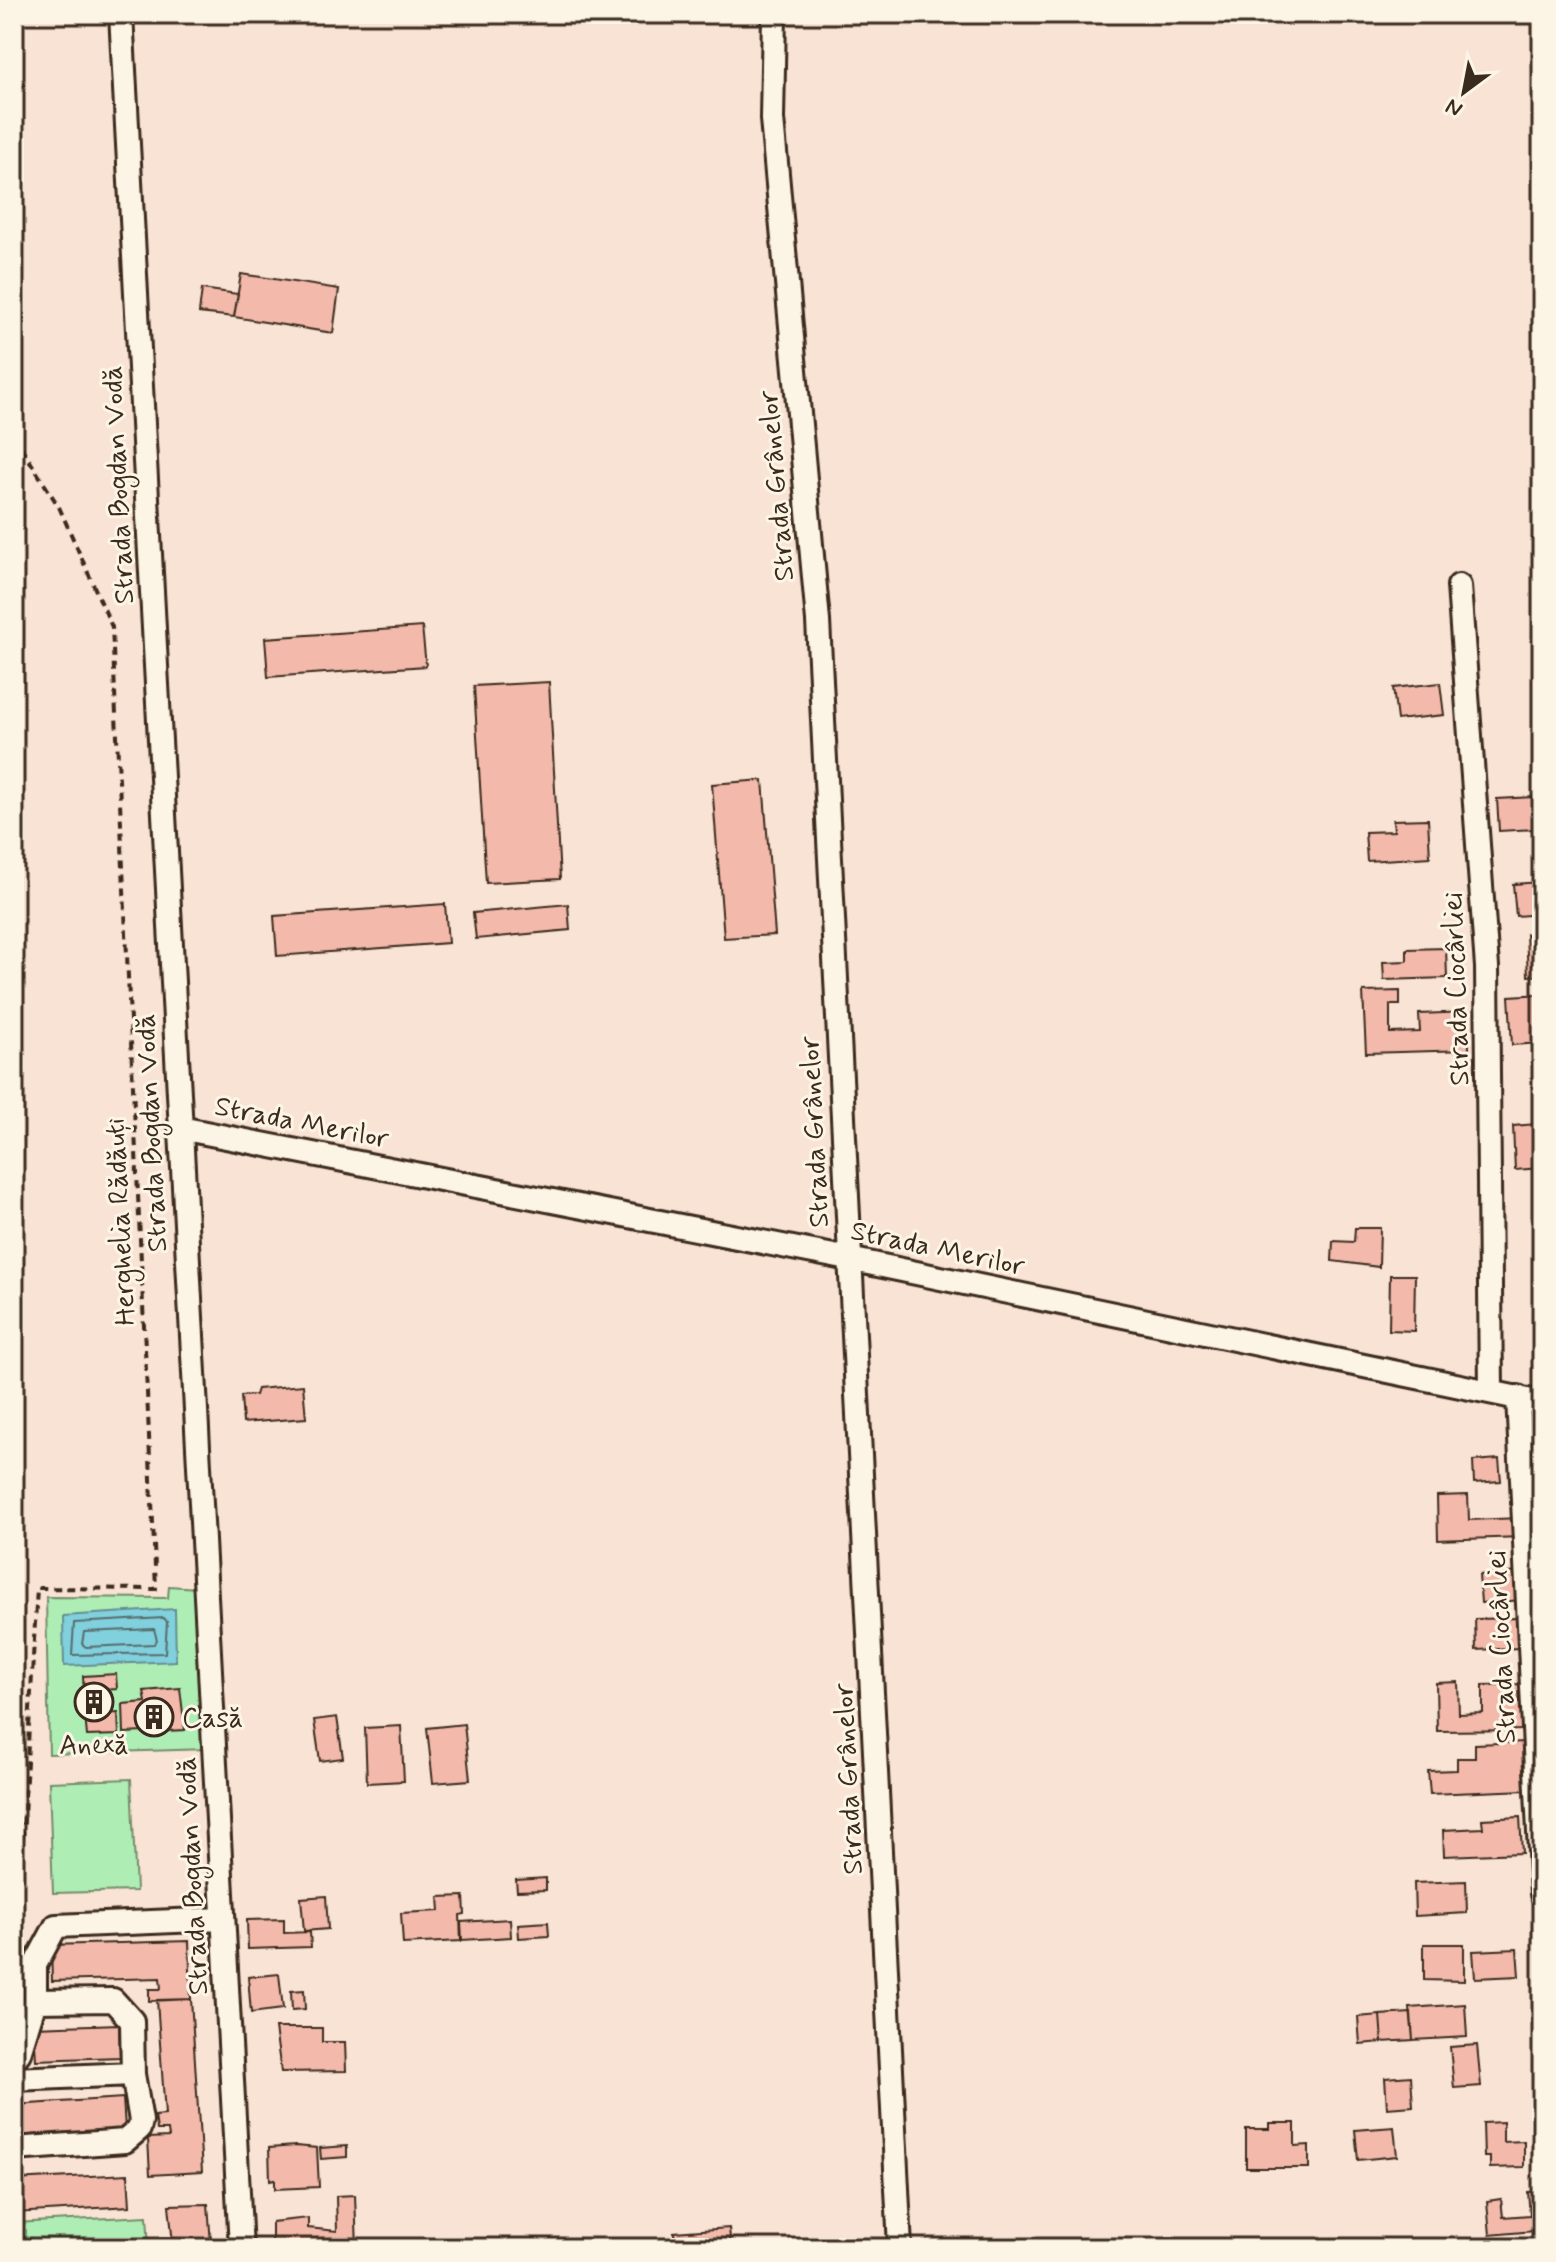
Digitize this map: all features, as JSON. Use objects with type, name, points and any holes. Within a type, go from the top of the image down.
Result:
[{"type":"street","name":"Strada Bogdan Vodă","points":[[121,14],[241,2248]]},
{"type":"street","name":"Strada Grânelor","points":[[774,14],[772,119],[818,621],[900,2248]]},
{"type":"street","name":"Strada Ciocârliei","points":[[1459,586],[1487,967],[1491,1391]]},
{"type":"street","name":"Strada Merilor","points":[[180,1128],[849,1259],[1542,1403]]},
{"type":"street","name":"Strada Ciocârliei","points":[[1518,1397],[1542,1894]]},
{"type":"street","points":[[14,2059],[19,2053],[35,2001],[35,1965],[56,1926],[223,1919]]},
{"type":"street","points":[[14,2149],[125,2141],[139,2129],[141,2121],[133,2074],[132,2021],[120,2005],[113,2000],[35,2001]]},
{"type":"street","points":[[14,2079],[133,2074]]},
{"type":"path","name":"Herghelia Rădăuți","points":[[14,436],[59,507],[112,627],[156,1589],[37,1588],[20,1883],[14,1911]]},
{"type":"green space","points":[[169,1586],[197,1588],[208,1749],[49,1754],[46,1597],[168,1598]]},
{"type":"green space","points":[[131,1779],[136,1891],[53,1893],[49,1782]]},
{"type":"green space","points":[[147,2216],[149,2248],[14,2248],[14,2223]]},
{"type":"water","points":[[175,1609],[176,1661],[64,1666],[63,1616]]},
{"type":"building","points":[[241,274],[339,289],[333,333],[234,317]]},
{"type":"building","points":[[202,289],[238,294],[234,317],[199,313]]},
{"type":"building","points":[[422,627],[426,666],[268,677],[265,638]]},
{"type":"building","points":[[549,682],[560,879],[486,883],[474,686]]},
{"type":"building","points":[[1440,683],[1444,715],[1397,720],[1393,688]]},
{"type":"building","points":[[763,780],[775,935],[724,938],[712,784]]},
{"type":"building","points":[[1534,797],[1536,829],[1499,831],[1497,799]]},
{"type":"building","points":[[1428,819],[1430,857],[1367,861],[1365,832],[1394,831],[1393,820]]},
{"type":"building","points":[[1542,882],[1542,914],[1516,916],[1513,884]]},
{"type":"building","points":[[445,904],[448,943],[277,956],[274,916]]},
{"type":"building","points":[[568,904],[570,930],[476,939],[473,913]]},
{"type":"building","points":[[1542,933],[1542,975],[1528,976],[1526,934]]},
{"type":"building","points":[[1446,948],[1447,978],[1384,980],[1383,962],[1407,961],[1407,949]]},
{"type":"building","points":[[1400,991],[1400,1005],[1390,1005],[1390,1033],[1420,1032],[1419,1014],[1468,1012],[1469,1050],[1366,1053],[1363,992]]},
{"type":"building","points":[[1542,994],[1542,1043],[1512,1045],[1509,996]]},
{"type":"building","points":[[1537,1124],[1542,1168],[1515,1170],[1513,1126]]},
{"type":"building","points":[[1355,1228],[1380,1228],[1379,1267],[1332,1261],[1333,1241],[1354,1242]]},
{"type":"building","points":[[1390,1275],[1415,1275],[1414,1331],[1389,1330]]},
{"type":"building","points":[[303,1385],[306,1418],[243,1423],[241,1396],[255,1395],[257,1389]]},
{"type":"building","points":[[1499,1459],[1501,1481],[1474,1483],[1473,1461]]},
{"type":"building","points":[[1468,1495],[1469,1520],[1521,1518],[1521,1537],[1438,1540],[1437,1496]]},
{"type":"building","points":[[1521,1572],[1523,1600],[1481,1603],[1479,1575]]},
{"type":"building","points":[[1518,1618],[1519,1648],[1476,1650],[1475,1619]]},
{"type":"building","name":"Anexă","points":[[116,1674],[117,1689],[103,1690],[103,1713],[85,1715],[83,1676]]},
{"type":"building","points":[[1458,1682],[1459,1714],[1483,1713],[1483,1685],[1530,1684],[1530,1730],[1437,1731],[1436,1683]]},
{"type":"building","name":"Casă","points":[[180,1688],[185,1730],[124,1733],[123,1704],[146,1702],[144,1691]]},
{"type":"building","name":"Anexă","points":[[118,1713],[119,1735],[87,1736],[85,1715]]},
{"type":"building","points":[[337,1717],[343,1758],[320,1761],[314,1720]]},
{"type":"building","points":[[464,1724],[470,1780],[433,1783],[427,1728]]},
{"type":"building","points":[[401,1726],[404,1781],[367,1783],[365,1728]]},
{"type":"building","points":[[1525,1742],[1527,1790],[1430,1794],[1428,1771],[1457,1770],[1457,1758],[1475,1758],[1475,1744]]},
{"type":"building","points":[[1520,1817],[1522,1853],[1444,1856],[1443,1830],[1483,1828],[1482,1819]]},
{"type":"building","points":[[546,1878],[546,1890],[517,1891],[516,1880]]},
{"type":"building","points":[[1466,1881],[1467,1913],[1415,1916],[1414,1883]]},
{"type":"building","points":[[326,1896],[328,1929],[304,1931],[301,1898]]},
{"type":"building","points":[[464,1896],[465,1914],[460,1915],[461,1941],[403,1944],[401,1913],[440,1911],[439,1897]]},
{"type":"building","points":[[284,1919],[284,1933],[310,1932],[311,1947],[248,1949],[247,1920]]},
{"type":"building","points":[[510,1919],[511,1937],[462,1940],[461,1922]]},
{"type":"building","points":[[548,1922],[549,1936],[519,1938],[518,1924]]},
{"type":"building","points":[[189,1941],[191,1999],[149,2001],[149,1989],[161,1989],[160,1978],[52,1981],[51,1945]]},
{"type":"building","points":[[1424,1944],[1464,1944],[1464,1981],[1424,1980]]},
{"type":"building","points":[[1517,1949],[1519,1976],[1475,1978],[1473,1951]]},
{"type":"building","points":[[14,1959],[27,1962],[21,2022],[14,2039]]},
{"type":"building","points":[[279,1974],[283,2009],[251,2013],[248,1977]]},
{"type":"building","points":[[304,1990],[305,2009],[292,2010],[291,1991]]},
{"type":"building","points":[[191,1999],[202,2172],[150,2175],[148,2138],[169,2137],[168,2130],[157,2130],[155,2116],[165,2115],[157,2000]]},
{"type":"building","points":[[1465,2004],[1467,2037],[1413,2040],[1410,2008]]},
{"type":"building","points":[[1411,2013],[1413,2040],[1382,2042],[1380,2015]]},
{"type":"building","points":[[1380,2015],[1382,2042],[1360,2044],[1358,2017]]},
{"type":"building","points":[[119,2024],[120,2057],[36,2060],[34,2027]]},
{"type":"building","points":[[275,2028],[322,2028],[322,2042],[345,2042],[346,2071],[281,2072]]},
{"type":"building","points":[[1477,2045],[1481,2086],[1454,2088],[1450,2047]]},
{"type":"building","points":[[1411,2076],[1413,2106],[1387,2108],[1385,2078]]},
{"type":"building","points":[[123,2098],[125,2129],[14,2136],[14,2105]]},
{"type":"building","points":[[1503,2122],[1503,2142],[1524,2141],[1524,2167],[1490,2168],[1490,2157],[1484,2157],[1483,2123]]},
{"type":"building","points":[[1269,2123],[1295,2123],[1295,2146],[1309,2145],[1309,2168],[1246,2168],[1246,2129],[1269,2129]]},
{"type":"building","points":[[1394,2127],[1397,2156],[1358,2160],[1355,2130]]},
{"type":"building","points":[[347,2146],[347,2157],[321,2159],[320,2148]]},
{"type":"building","points":[[269,2148],[317,2148],[319,2187],[275,2189],[275,2179],[270,2180]]},
{"type":"building","points":[[128,2174],[130,2206],[14,2213],[14,2180]]},
{"type":"building","points":[[1542,2191],[1542,2224],[1533,2224],[1534,2231],[1490,2235],[1487,2201],[1501,2199],[1503,2217],[1530,2215],[1528,2192]]},
{"type":"building","points":[[355,2195],[357,2248],[272,2248],[272,2222],[308,2218],[308,2228],[337,2231],[336,2196]]},
{"type":"building","points":[[208,2204],[211,2244],[173,2244],[169,2205]]},
{"type":"building","points":[[729,2228],[731,2248],[675,2248],[674,2232]]},
{"type":"place","name":"Anexă","points":[[94,1702]]},
{"type":"place","name":"Casă","points":[[154,1717]]}]
